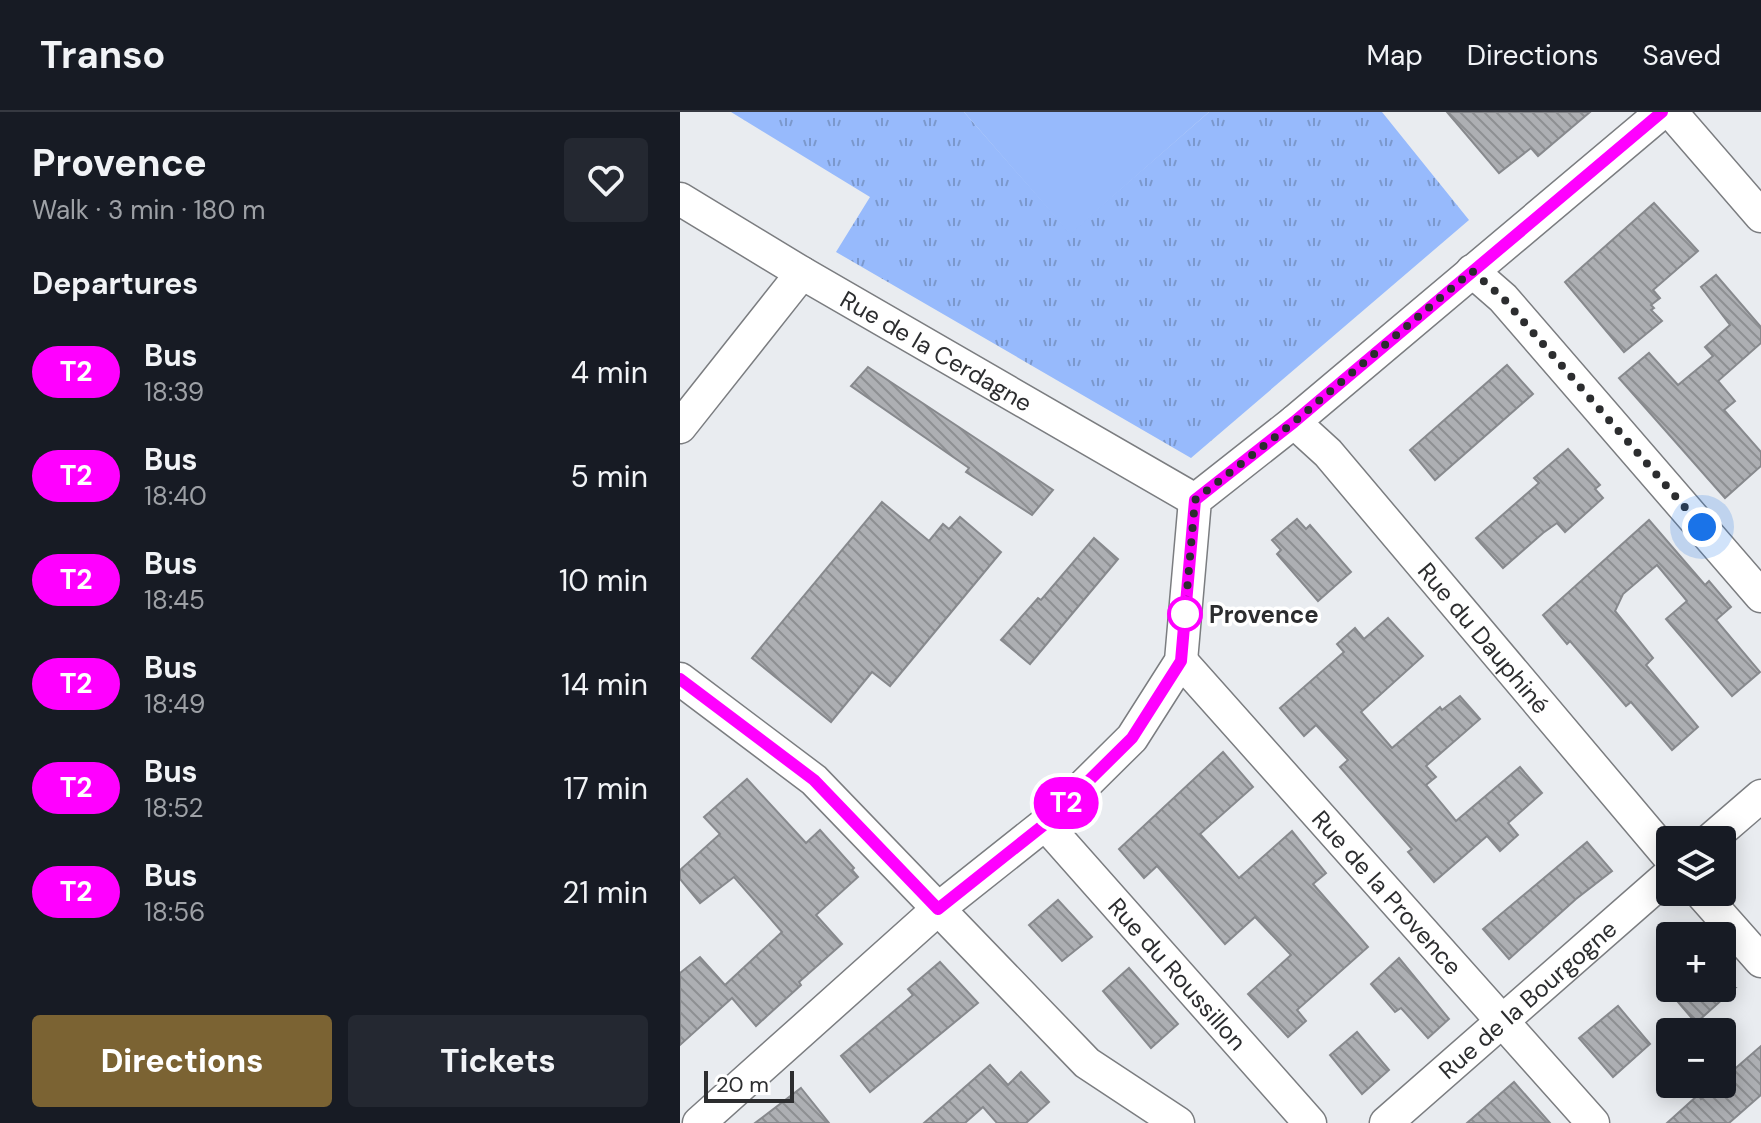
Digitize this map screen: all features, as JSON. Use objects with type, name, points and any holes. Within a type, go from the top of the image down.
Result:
[{"type":"street","points":[[699,1123],[938,909],[1045,824],[1132,738],[1181,661],[1195,500],[1294,422],[1662,112]]},
{"type":"street","points":[[1671,112],[1761,216]]},
{"type":"street","name":"Rue de la Cerdagne","points":[[680,199],[1195,500]]},
{"type":"street","points":[[1472,271],[1503,298],[1761,596]]},
{"type":"street","points":[[680,427],[802,273]]},
{"type":"street","name":"Rue du Dauphiné","points":[[1294,422],[1328,453],[1656,841]]},
{"type":"street","name":"Rue de la Provence","points":[[1181,661],[1593,1123]]},
{"type":"street","points":[[680,679],[814,780],[1087,1063],[1178,1123]]},
{"type":"street","points":[[1726,826],[1761,796]]},
{"type":"street","name":"Rue du Roussillon","points":[[1045,824],[1310,1123]]},
{"type":"street","name":"Rue de la Bourgogne","points":[[1386,1123],[1656,886]]},
{"type":"street","points":[[1712,906],[1761,961]]},
{"type":"green space","points":[[731,112],[964,112],[1070,233],[1209,112],[1382,112],[1469,220],[1191,458],[836,252],[870,197]]},
{"type":"green space","points":[[964,112],[1209,112],[1070,234]]},
{"type":"building","points":[[1447,112],[1590,112],[1538,156],[1531,148],[1499,173]]},
{"type":"building","points":[[1654,203],[1698,251],[1653,290],[1660,298],[1651,305],[1654,308],[1651,310],[1662,321],[1624,352],[1565,282]]},
{"type":"building","points":[[1716,275],[1761,327],[1761,343],[1718,381],[1735,401],[1724,410],[1761,452],[1761,466],[1725,498],[1619,378],[1649,353],[1678,385],[1713,356],[1705,347],[1730,325],[1701,287]]},
{"type":"building","points":[[1507,365],[1533,394],[1435,480],[1410,450]]},
{"type":"building","points":[[868,367],[1053,490],[1032,515],[966,472],[969,468],[851,386]]},
{"type":"building","points":[[1568,449],[1600,485],[1595,489],[1603,498],[1565,532],[1557,523],[1503,568],[1476,538],[1539,483],[1534,478]]},
{"type":"building","points":[[882,502],[929,541],[943,524],[949,529],[960,517],[1001,552],[890,686],[872,672],[831,722],[752,658]]},
{"type":"building","points":[[1297,519],[1306,529],[1310,525],[1351,572],[1318,601],[1277,554],[1281,550],[1272,540]]},
{"type":"building","points":[[1649,520],[1705,585],[1709,581],[1731,607],[1716,620],[1760,672],[1732,696],[1666,619],[1687,601],[1657,565],[1623,594],[1615,611],[1653,658],[1646,665],[1698,727],[1672,750],[1631,702],[1626,706],[1570,641],[1567,644],[1543,615]]},
{"type":"building","points":[[1094,538],[1118,559],[1030,664],[1001,640],[1038,598],[1041,600]]},
{"type":"building","points":[[1388,618],[1423,656],[1361,712],[1392,748],[1440,707],[1442,710],[1460,696],[1480,719],[1426,766],[1436,777],[1426,785],[1456,821],[1520,767],[1542,793],[1508,823],[1518,835],[1500,851],[1487,836],[1434,882],[1408,852],[1412,849],[1340,767],[1348,760],[1316,725],[1304,736],[1280,708],[1344,652],[1337,644],[1355,628],[1364,639]]},
{"type":"building","points":[[1223,752],[1253,787],[1200,834],[1239,878],[1292,831],[1326,873],[1313,884],[1368,947],[1297,1010],[1306,1021],[1288,1037],[1248,994],[1291,955],[1255,917],[1225,944],[1157,866],[1144,878],[1119,849]]},
{"type":"building","points":[[747,779],[806,843],[820,830],[854,868],[852,870],[858,877],[816,915],[842,944],[756,1026],[732,998],[680,1045],[680,973],[700,957],[725,985],[782,932],[734,877],[700,903],[680,879],[680,870],[720,834],[704,817]]},
{"type":"building","points":[[1587,842],[1612,871],[1509,959],[1483,929]]},
{"type":"building","points":[[1058,900],[1092,937],[1062,961],[1029,925]]},
{"type":"building","points":[[1399,958],[1449,1019],[1428,1038],[1401,1008],[1395,1012],[1371,984]]},
{"type":"building","points":[[940,962],[978,1003],[870,1092],[841,1056],[913,995],[908,989]]},
{"type":"building","points":[[1129,968],[1178,1024],[1151,1048],[1103,991]]},
{"type":"building","points":[[1678,1002],[1719,1002],[1702,1018],[1692,1018]]},
{"type":"building","points":[[1618,1006],[1650,1044],[1613,1077],[1579,1038]]},
{"type":"building","points":[[1357,1032],[1389,1070],[1362,1094],[1330,1055]]},
{"type":"building","points":[[1761,1046],[1761,1095],[1729,1123],[1667,1123],[1695,1098],[1736,1098],[1736,1068]]},
{"type":"building","points":[[990,1065],[1008,1085],[1021,1072],[1049,1102],[1026,1123],[997,1123],[983,1107],[965,1123],[924,1123]]},
{"type":"building","points":[[1514,1082],[1550,1123],[1467,1123]]},
{"type":"building","points":[[801,1088],[829,1123],[755,1123]]},
{"type":"bus line","name":"T2","points":[[680,679],[814,780],[938,909],[1045,824],[1132,738],[1181,661],[1195,500],[1294,422],[1662,112]]},
{"type":"place","name":"Provence","points":[[1185,614]]},
{"type":"route","points":[[1185,614],[1195,500],[1294,422],[1472,271],[1503,298],[1702,527]]}]
